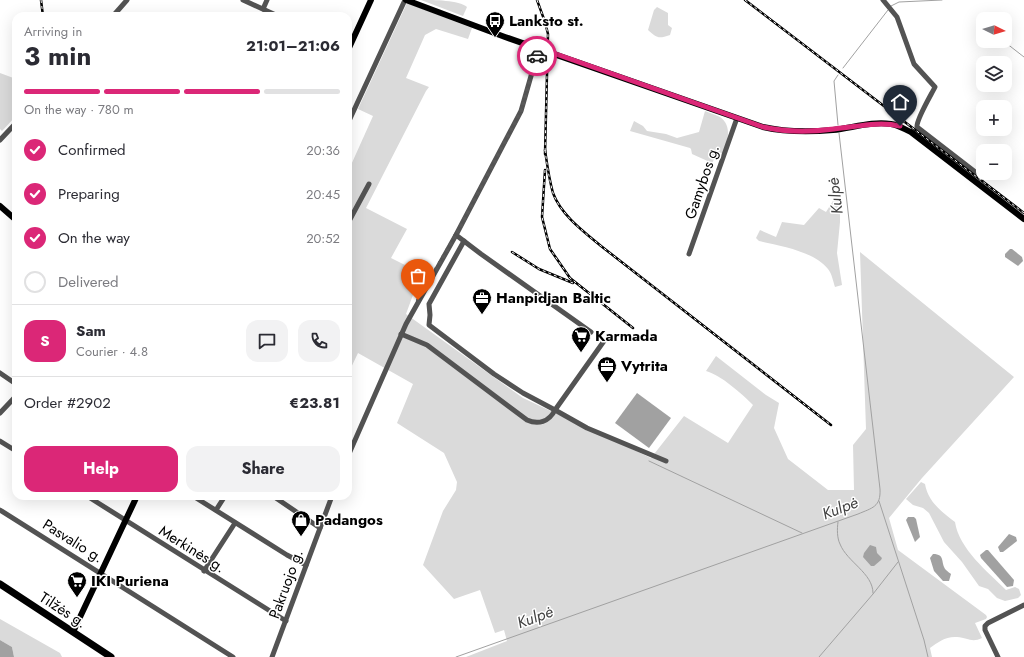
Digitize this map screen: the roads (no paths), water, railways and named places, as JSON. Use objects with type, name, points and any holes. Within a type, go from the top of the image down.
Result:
[{"type":"highway","name":"Tilžės g.","points":[[0,584],[111,657]]},
{"type":"main road","points":[[352,40],[372,0]]},
{"type":"main road","points":[[406,0],[737,118],[778,131],[832,130],[880,124],[900,126],[911,132],[1024,218]]},
{"type":"main road","points":[[0,206],[12,216]]},
{"type":"main road","points":[[73,632],[135,500]]},
{"type":"street","points":[[116,12],[127,0]]},
{"type":"street","points":[[243,0],[269,12]]},
{"type":"street","points":[[263,9],[267,0]]},
{"type":"street","points":[[352,115],[406,0]]},
{"type":"street","points":[[883,0],[900,22],[914,64],[935,87],[925,108],[916,122],[919,130],[976,173]]},
{"type":"street","points":[[352,447],[401,334],[418,300],[456,235],[521,111],[539,48]]},
{"type":"street","name":"Gamybos g.","points":[[690,254],[737,118]]},
{"type":"street","points":[[0,140],[12,127]]},
{"type":"street","points":[[352,216],[369,184]]},
{"type":"street","points":[[456,235],[591,332]]},
{"type":"street","points":[[464,242],[429,304],[429,325],[494,374],[523,393],[587,428],[666,461]]},
{"type":"street","points":[[401,334],[427,345],[527,420],[535,423],[549,418],[604,342]]},
{"type":"street","points":[[0,373],[12,381]]},
{"type":"street","points":[[0,413],[12,400]]},
{"type":"street","points":[[0,441],[12,448]]},
{"type":"street","name":"Merkinės g.","points":[[93,500],[204,571],[286,621]]},
{"type":"street","points":[[200,500],[287,555],[306,565]]},
{"type":"street","points":[[216,510],[222,500]]},
{"type":"street","points":[[279,500],[320,528]]},
{"type":"street","name":"Pakruojo g.","points":[[272,657],[330,500]]},
{"type":"street","name":"Pasvalio g.","points":[[0,510],[233,657]]},
{"type":"street","points":[[204,571],[235,523]]},
{"type":"street","points":[[998,657],[985,630],[985,626],[988,623],[1024,605]]},
{"type":"waterway","name":"Kulpė","points":[[891,6],[899,2],[942,0]]},
{"type":"waterway","name":"Kulpė","points":[[843,68],[888,10]]},
{"type":"waterway","points":[[1012,48],[1024,57]]},
{"type":"waterway","name":"Kulpė","points":[[838,75],[834,81],[838,125]]},
{"type":"waterway","name":"Kulpė","points":[[456,657],[858,514],[875,506],[879,500],[880,489],[839,133]]},
{"type":"waterway","points":[[649,461],[802,533]]},
{"type":"waterway","points":[[879,501],[924,640],[928,657]]},
{"type":"waterway","points":[[838,522],[838,539],[840,544],[843,550],[869,579],[873,593]]},
{"type":"waterway","points":[[819,657],[873,594],[898,562]]},
{"type":"railway","points":[[41,0],[42,12]]},
{"type":"railway","points":[[537,0],[548,34],[545,154]]},
{"type":"railway","points":[[745,0],[1024,213]]},
{"type":"railway","points":[[545,150],[553,193],[561,209],[567,216],[587,235],[831,425]]},
{"type":"railway","points":[[545,170],[542,217],[550,249],[570,278],[633,328]]},
{"type":"railway","points":[[512,252],[539,269],[573,283]]},
{"type":"place","name":"Lanksto st.","points":[[495,38]]},
{"type":"place","name":"Hanpidjan Baltic","points":[[482,315]]},
{"type":"place","name":"Karmada","points":[[581,353]]},
{"type":"place","name":"Vytrita","points":[[607,383]]},
{"type":"place","name":"Padangos","points":[[301,537]]},
{"type":"place","name":"IKI Puriena","points":[[77,598]]}]
